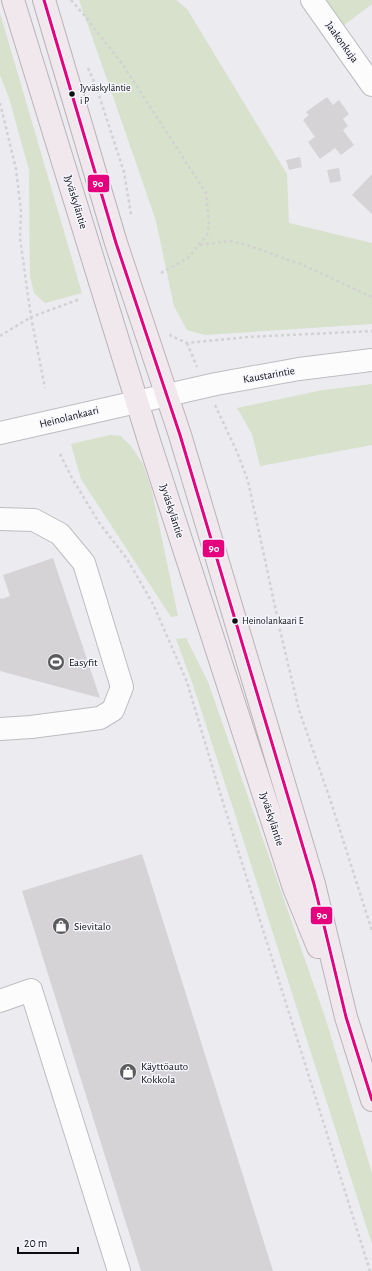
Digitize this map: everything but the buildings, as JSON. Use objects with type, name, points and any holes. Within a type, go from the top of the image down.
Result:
[{"type":"highway","name":"Jyväskyläntie","points":[[13,0],[137,401],[294,888],[346,1017]]},
{"type":"highway","name":"Jyväskyläntie","points":[[44,0],[116,243],[180,435],[314,884],[346,1017],[372,1100]]},
{"type":"street","name":"Jaakonkuja","points":[[312,0],[372,85]]},
{"type":"street","name":"Kaustarintie","points":[[166,395],[205,386],[299,369],[372,360]]},
{"type":"street","name":"Heinolankaari","points":[[0,433],[166,395]]},
{"type":"street","points":[[0,519],[34,520],[60,534],[84,563],[122,688],[113,710],[100,718],[31,728],[0,729]]},
{"type":"street","points":[[0,1001],[31,990],[119,1271]]},
{"type":"path","points":[[71,0],[123,65],[206,193],[209,224],[207,235],[188,258],[161,273]]},
{"type":"path","points":[[87,66],[96,86],[124,172],[131,216]]},
{"type":"path","points":[[0,103],[16,169],[21,211],[20,238],[31,317],[45,388]]},
{"type":"path","points":[[200,245],[230,241],[247,245],[303,265],[372,297]]},
{"type":"path","points":[[0,336],[31,317],[80,299]]},
{"type":"path","points":[[166,330],[171,336],[187,343],[248,337],[372,330]]},
{"type":"path","points":[[187,343],[205,386],[237,452],[248,481],[299,710],[330,800],[372,931]]},
{"type":"path","points":[[60,454],[73,480],[127,559],[154,604],[187,682],[223,804],[370,1271]]},
{"type":"green space","points":[[79,0],[176,0],[187,9],[287,174],[289,223],[372,243],[372,324],[205,335],[187,330],[174,306],[156,221]]},
{"type":"green space","points":[[309,0],[372,0],[372,4],[335,32]]},
{"type":"green space","points":[[0,13],[82,293],[45,303],[34,293],[30,276],[29,170],[9,98],[0,75]]},
{"type":"green space","points":[[372,384],[372,445],[260,466],[252,434],[237,408],[323,390]]},
{"type":"green space","points":[[110,435],[121,436],[131,446],[143,464],[152,491],[178,616],[171,617],[81,479],[71,444]]},
{"type":"green space","points":[[186,638],[208,682],[326,1020],[372,1173],[372,1244],[234,811],[193,685],[176,639]]},
{"type":"transit line","name":"90","points":[[44,0],[116,243],[180,435],[314,884],[346,1017],[372,1100]]},
{"type":"place","name":"Jyväskyläntie i P","points":[[72,94]]},
{"type":"place","name":"Heinolankaari E","points":[[235,621]]},
{"type":"place","name":"Easyfit","points":[[56,662]]},
{"type":"place","name":"Sievitalo","points":[[61,926]]},
{"type":"place","name":"Käyttöauto Kokkola","points":[[128,1072]]}]
